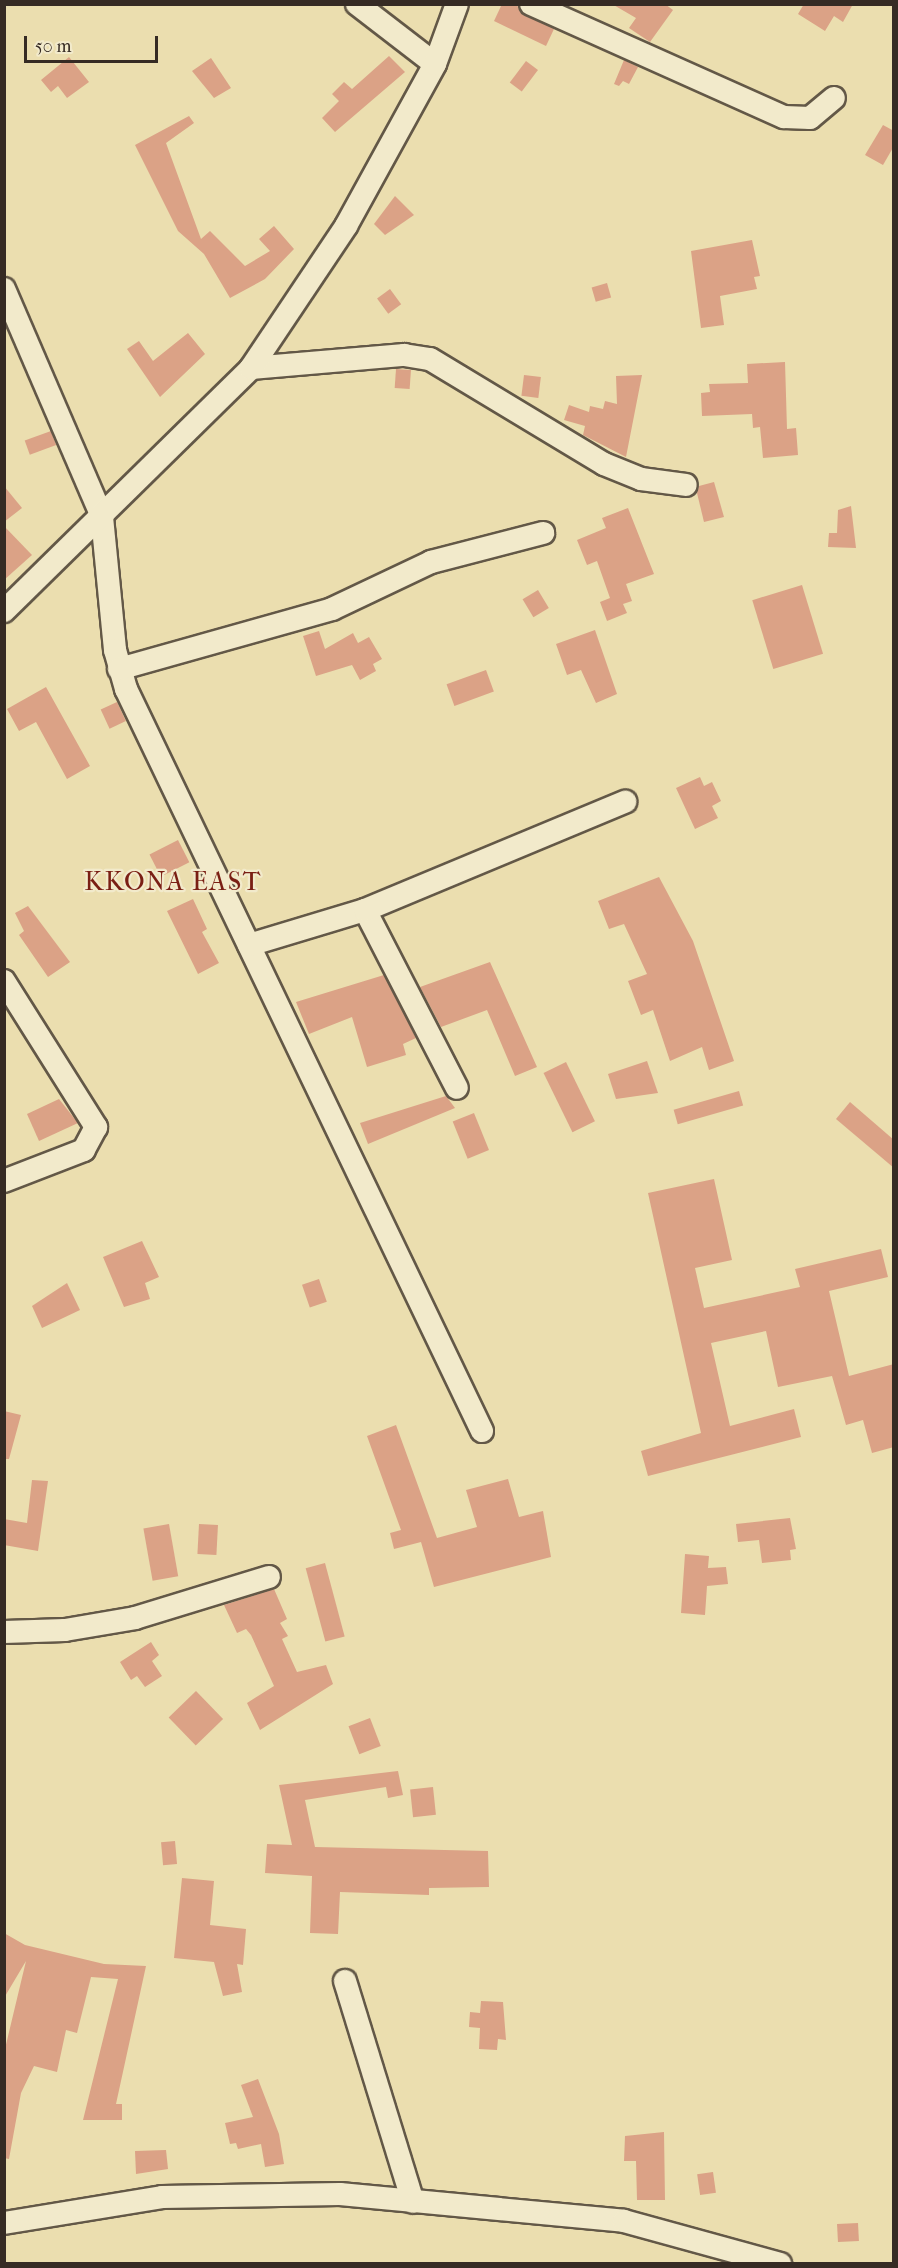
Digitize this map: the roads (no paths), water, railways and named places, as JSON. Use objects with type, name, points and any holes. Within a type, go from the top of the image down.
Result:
[{"type":"street","points":[[357,4],[435,64]]},
{"type":"street","points":[[4,611],[251,368],[346,226],[435,64],[457,4]]},
{"type":"street","points":[[531,4],[784,117],[810,118],[834,98]]},
{"type":"street","points":[[4,289],[102,517],[119,669],[482,1431]]},
{"type":"street","points":[[251,368],[404,355],[430,359],[604,464],[641,478],[686,484]]},
{"type":"street","points":[[119,669],[332,609],[431,562],[543,533]]},
{"type":"street","points":[[249,945],[365,910],[626,802]]},
{"type":"street","points":[[365,910],[457,1088]]},
{"type":"street","points":[[4,1182],[84,1150],[96,1127],[8,994]]},
{"type":"street","points":[[4,1632],[65,1630],[135,1618],[269,1577]]},
{"type":"street","points":[[345,1981],[413,2202]]},
{"type":"street","points":[[4,2223],[162,2197],[340,2194],[624,2221],[780,2264]]},
{"type":"district","name":"KKONA EAST","points":[[173,882]]}]
